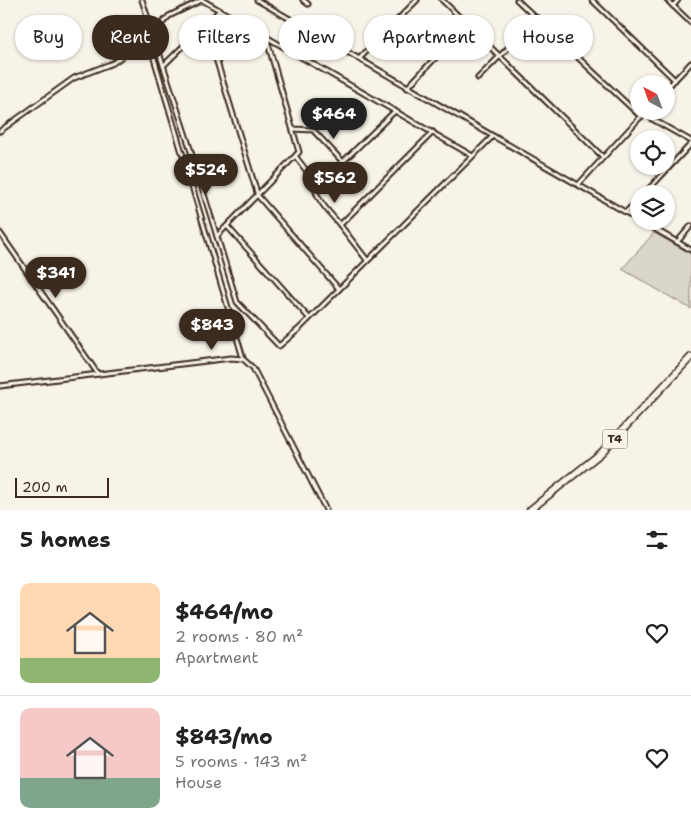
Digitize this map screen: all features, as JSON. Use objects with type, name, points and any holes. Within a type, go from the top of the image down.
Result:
[{"type":"highway","name":"T4","points":[[530,510],[602,453],[691,357]]},
{"type":"street","points":[[142,0],[147,15]]},
{"type":"street","points":[[169,16],[202,0],[226,15]]},
{"type":"street","points":[[257,0],[407,88],[630,214]]},
{"type":"street","points":[[303,0],[308,4]]},
{"type":"street","points":[[359,59],[417,0]]},
{"type":"street","points":[[442,0],[456,15]]},
{"type":"street","points":[[517,0],[534,15]]},
{"type":"street","points":[[521,4],[524,0]]},
{"type":"street","points":[[592,0],[670,75]]},
{"type":"street","points":[[666,0],[691,23]]},
{"type":"street","points":[[672,6],[678,0]]},
{"type":"street","points":[[216,15],[219,11]]},
{"type":"street","points":[[269,39],[471,155]]},
{"type":"street","points":[[217,236],[299,152],[269,45]]},
{"type":"street","points":[[494,49],[603,157]]},
{"type":"street","points":[[163,66],[179,51]]},
{"type":"street","points":[[478,78],[502,56]]},
{"type":"street","points":[[0,131],[74,78],[104,68],[116,60]]},
{"type":"street","points":[[155,60],[244,359],[253,368],[326,510]]},
{"type":"street","points":[[161,60],[239,305],[278,346],[339,289],[492,136]]},
{"type":"street","points":[[217,60],[258,194],[339,289]]},
{"type":"street","points":[[407,88],[433,60]]},
{"type":"street","points":[[582,60],[630,106]]},
{"type":"street","points":[[675,80],[691,63]]},
{"type":"street","points":[[315,184],[318,186],[395,111]]},
{"type":"street","points":[[578,185],[638,120]]},
{"type":"street","points":[[652,185],[691,142],[654,120]]},
{"type":"street","points":[[293,129],[313,130],[343,162]]},
{"type":"street","points":[[340,226],[433,132]]},
{"type":"street","points":[[296,157],[315,184],[315,190],[324,205],[367,260]]},
{"type":"street","points":[[626,212],[630,208]]},
{"type":"street","points":[[227,226],[309,318]]},
{"type":"street","points":[[677,242],[691,226]]},
{"type":"street","points":[[657,230],[691,250]]},
{"type":"street","points":[[0,234],[98,374]]},
{"type":"street","points":[[218,270],[225,264]]},
{"type":"street","points":[[0,386],[231,358],[244,359]]},
{"type":"shaded area","points":[[654,233],[691,254],[691,309],[622,269]]}]
